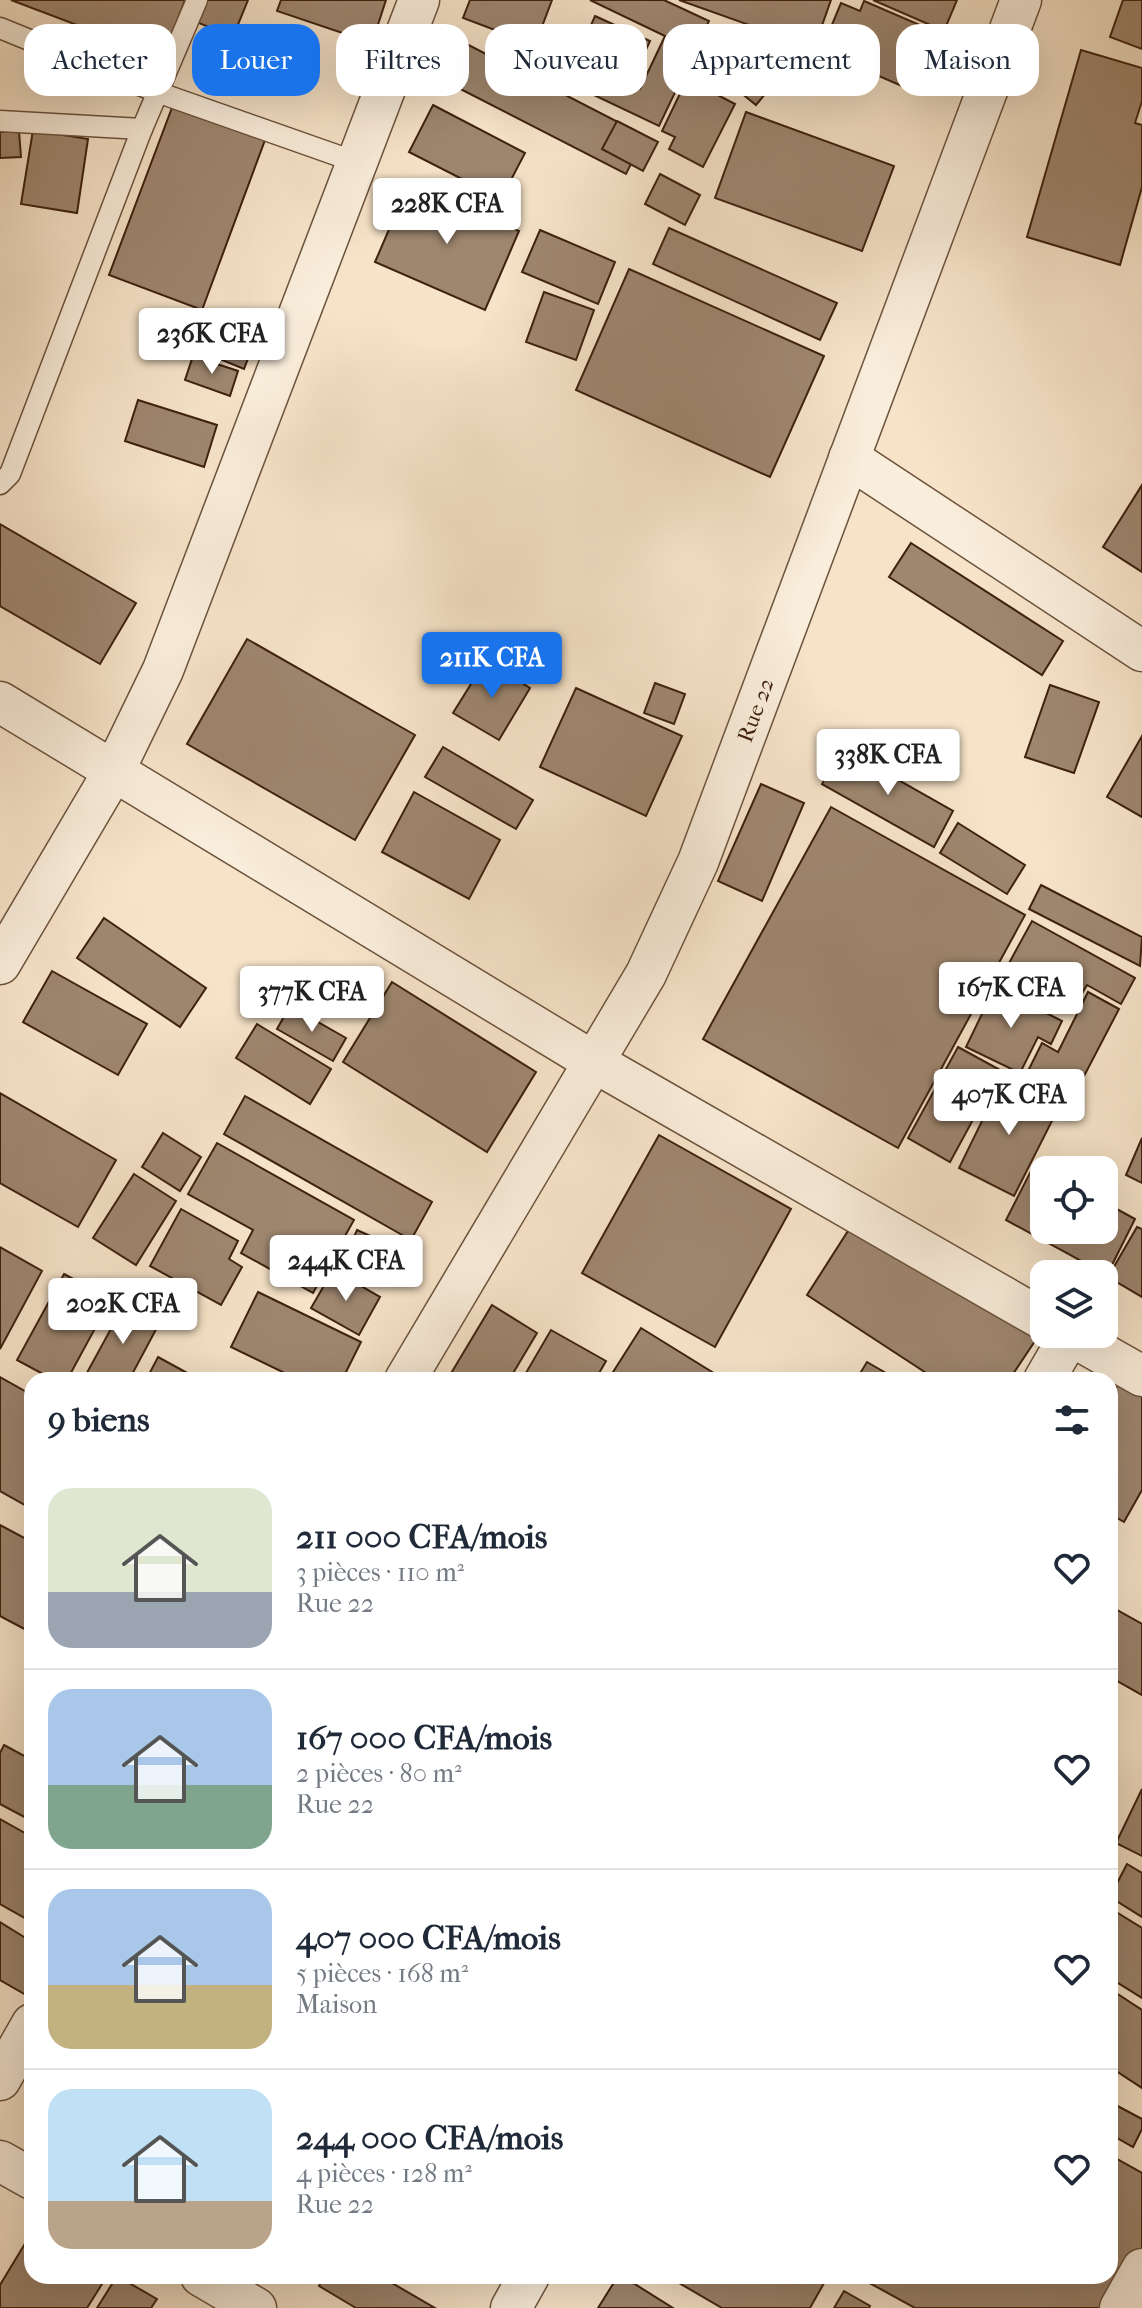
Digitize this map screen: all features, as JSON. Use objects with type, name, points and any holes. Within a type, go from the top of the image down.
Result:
[{"type":"street","points":[[0,964],[115,769],[163,670],[419,0]]},
{"type":"street","name":"Rue 22","points":[[410,1372],[646,974],[698,862],[1021,0]]},
{"type":"street","points":[[849,458],[1142,651]]},
{"type":"street","points":[[0,702],[594,1062],[1030,1312]]},
{"type":"street","points":[[1048,1372],[1061,1348]]},
{"type":"street","points":[[1093,1348],[1142,1376]]},
{"type":"street","points":[[0,2080],[24,2038]]},
{"type":"street","points":[[0,2161],[24,2174]]},
{"type":"street","points":[[1120,2308],[1142,2269]]},
{"type":"street","points":[[215,2284],[256,2308]]},
{"type":"street","points":[[511,2308],[524,2284]]},
{"type":"lane","points":[[176,48],[197,0]]},
{"type":"lane","points":[[0,28],[24,38]]},
{"type":"lane","points":[[0,484],[10,474],[155,96]]},
{"type":"lane","points":[[168,96],[356,162]]},
{"type":"lane","points":[[0,121],[142,129]]},
{"type":"building","points":[[11,0],[185,0],[176,25],[74,24]]},
{"type":"building","points":[[203,0],[248,0],[238,24],[201,24],[194,21]]},
{"type":"building","points":[[281,0],[386,0],[378,24],[336,24],[336,31],[277,11]]},
{"type":"building","points":[[470,0],[552,0],[543,24],[485,26],[463,18]]},
{"type":"building","points":[[590,0],[664,0],[709,21],[708,24],[663,24],[663,35],[647,27],[647,24],[640,24]]},
{"type":"building","points":[[679,0],[831,0],[822,24],[746,24]]},
{"type":"building","points":[[873,0],[957,0],[947,24],[928,24]]},
{"type":"building","points":[[1123,0],[1142,0],[1142,49],[1110,37]]},
{"type":"building","points":[[864,1],[917,24],[896,24],[896,84],[880,77],[880,24],[832,24],[841,3],[860,11]]},
{"type":"building","points":[[595,16],[613,24],[591,24]]},
{"type":"building","points":[[663,40],[663,96],[673,96],[659,126],[596,96],[647,96],[647,74]]},
{"type":"building","points":[[469,45],[485,54],[485,96],[567,96],[645,136],[626,174],[469,93]]},
{"type":"building","points":[[1081,50],[1142,68],[1142,101],[1135,123],[1142,125],[1142,187],[1120,265],[1027,237]]},
{"type":"building","points":[[679,96],[720,96],[735,104],[703,167],[669,149],[675,137],[662,131]]},
{"type":"building","points":[[745,96],[764,96],[756,105]]},
{"type":"building","points":[[173,105],[265,140],[202,310],[109,275]]},
{"type":"building","points":[[433,105],[525,153],[501,199],[409,152]]},
{"type":"building","points":[[746,112],[894,166],[862,251],[715,198]]},
{"type":"building","points":[[617,121],[658,142],[643,171],[602,149]]},
{"type":"building","points":[[33,130],[88,139],[77,213],[21,204]]},
{"type":"building","points":[[19,131],[21,157],[0,158],[0,132]]},
{"type":"building","points":[[660,174],[700,195],[685,225],[645,204]]},
{"type":"building","points":[[409,183],[519,231],[485,310],[375,262]]},
{"type":"building","points":[[669,228],[837,303],[820,340],[653,264]]},
{"type":"building","points":[[540,230],[615,262],[598,304],[522,272]]},
{"type":"building","points":[[629,269],[824,356],[770,477],[576,390]]},
{"type":"building","points":[[544,292],[594,310],[576,360],[526,342]]},
{"type":"building","points":[[194,315],[255,340],[244,369],[183,344]]},
{"type":"building","points":[[193,356],[238,371],[230,396],[185,380]]},
{"type":"building","points":[[138,400],[217,425],[204,467],[125,441]]},
{"type":"building","points":[[1142,485],[1142,572],[1103,547]]},
{"type":"building","points":[[0,524],[136,603],[100,664],[0,606]]},
{"type":"building","points":[[911,543],[1063,641],[1042,675],[889,577]]},
{"type":"building","points":[[247,639],[415,735],[355,840],[187,744]]},
{"type":"building","points":[[486,660],[530,688],[499,740],[453,713]]},
{"type":"building","points":[[655,683],[685,694],[674,724],[644,713]]},
{"type":"building","points":[[1050,685],[1099,702],[1074,773],[1025,757]]},
{"type":"building","points":[[576,688],[682,736],[646,816],[540,767]]},
{"type":"building","points":[[1142,736],[1142,817],[1107,797]]},
{"type":"building","points":[[443,747],[533,800],[516,829],[425,777]]},
{"type":"building","points":[[842,748],[953,811],[934,847],[822,784]]},
{"type":"building","points":[[761,784],[804,803],[762,901],[718,881]]},
{"type":"building","points":[[414,792],[500,840],[469,899],[382,852]]},
{"type":"building","points":[[831,807],[1025,915],[898,1148],[703,1039]]},
{"type":"building","points":[[958,823],[1025,865],[1007,894],[940,853]]},
{"type":"building","points":[[1041,885],[1142,937],[1140,966],[1029,909]]},
{"type":"building","points":[[104,918],[206,988],[180,1027],[77,958]]},
{"type":"building","points":[[1032,921],[1135,978],[1121,1004],[1087,985],[1071,1012],[1003,974]]},
{"type":"building","points":[[52,971],[147,1024],[118,1075],[23,1022]]},
{"type":"building","points":[[392,982],[536,1072],[487,1152],[343,1062]]},
{"type":"building","points":[[995,987],[1062,1021],[1051,1044],[1038,1037],[1020,1073],[966,1047]]},
{"type":"building","points":[[1088,992],[1119,1009],[1070,1103],[1024,1079],[1042,1043],[1058,1052]]},
{"type":"building","points":[[290,1006],[346,1038],[333,1061],[277,1029]]},
{"type":"building","points":[[257,1024],[331,1069],[310,1104],[236,1058]]},
{"type":"building","points":[[958,1047],[1000,1070],[950,1162],[908,1138]]},
{"type":"building","points":[[1003,1078],[1059,1107],[1034,1156],[1030,1156],[1030,1164],[1014,1196],[959,1168]]},
{"type":"building","points":[[0,1093],[116,1160],[78,1227],[0,1183]]},
{"type":"building","points":[[245,1096],[432,1202],[411,1240],[224,1134]]},
{"type":"building","points":[[163,1133],[201,1157],[180,1191],[142,1167]]},
{"type":"building","points":[[659,1135],[791,1209],[715,1347],[582,1273]]},
{"type":"building","points":[[1142,1138],[1142,1183],[1126,1175]]},
{"type":"building","points":[[217,1143],[354,1220],[313,1293],[241,1253],[253,1230],[188,1194]]},
{"type":"building","points":[[1030,1173],[1030,1233],[1006,1220]]},
{"type":"building","points":[[134,1174],[176,1201],[136,1265],[93,1238]]},
{"type":"building","points":[[181,1209],[238,1241],[229,1259],[242,1267],[221,1305],[150,1266]]},
{"type":"building","points":[[1118,1210],[1135,1219],[1114,1260],[1079,1260],[1050,1244],[1118,1244]]},
{"type":"building","points":[[855,1220],[1030,1333],[1030,1348],[1014,1372],[925,1372],[807,1295]]},
{"type":"building","points":[[1137,1227],[1142,1229],[1142,1297],[1118,1283],[1118,1260]]},
{"type":"building","points":[[357,1230],[399,1249],[385,1280],[343,1262]]},
{"type":"building","points":[[0,1247],[42,1271],[0,1349]]},
{"type":"building","points":[[333,1270],[380,1297],[359,1335],[311,1308]]},
{"type":"building","points":[[64,1274],[111,1299],[71,1372],[39,1372],[17,1360]]},
{"type":"building","points":[[258,1292],[361,1342],[346,1372],[283,1372],[231,1347]]},
{"type":"building","points":[[125,1303],[160,1322],[133,1372],[87,1372]]},
{"type":"building","points":[[492,1305],[537,1333],[514,1372],[452,1372]]},
{"type":"building","points":[[641,1328],[712,1372],[613,1372]]},
{"type":"building","points":[[551,1330],[606,1361],[600,1372],[526,1372]]},
{"type":"building","points":[[158,1357],[185,1372],[150,1372]]},
{"type":"building","points":[[867,1362],[884,1372],[861,1372]]},
{"type":"building","points":[[1123,1376],[1142,1386],[1142,1490],[1124,1522],[1118,1519],[1118,1384]]},
{"type":"building","points":[[0,1377],[24,1390],[24,1504],[0,1491]]},
{"type":"building","points":[[0,1525],[24,1538],[24,1629],[0,1616]]},
{"type":"building","points":[[1118,1610],[1142,1624],[1142,1695],[1118,1682]]},
{"type":"building","points":[[4,1745],[24,1756],[24,1817],[0,1804],[0,1753]]},
{"type":"building","points":[[1142,1789],[1142,1856],[1118,1844]]},
{"type":"building","points":[[0,1819],[24,1832],[24,1918],[0,1904]]},
{"type":"building","points":[[1127,1864],[1142,1873],[1142,1917],[1118,1902],[1118,1881]]},
{"type":"building","points":[[1118,1913],[1142,1928],[1142,1998],[1118,1983]]},
{"type":"building","points":[[0,1922],[24,1937],[24,1994],[0,1980]]},
{"type":"building","points":[[1118,1994],[1142,2010],[1142,2088],[1118,2072]]},
{"type":"building","points":[[1118,2106],[1142,2119],[1142,2129],[1133,2147],[1118,2139]]},
{"type":"building","points":[[1118,2160],[1142,2173],[1142,2249],[1110,2308],[915,2308],[871,2284],[1118,2284]]},
{"type":"building","points":[[24,2245],[24,2284],[102,2284],[87,2308],[0,2308],[0,2285]]},
{"type":"building","points":[[112,2284],[131,2284],[157,2299],[151,2308],[97,2308]]},
{"type":"building","points":[[394,2284],[435,2308],[356,2308],[319,2286]]},
{"type":"building","points":[[613,2284],[635,2284],[673,2308],[598,2308]]},
{"type":"building","points":[[681,2284],[824,2284],[810,2308],[722,2308]]},
{"type":"building","points":[[844,2291],[870,2306],[869,2308],[834,2308]]}]
